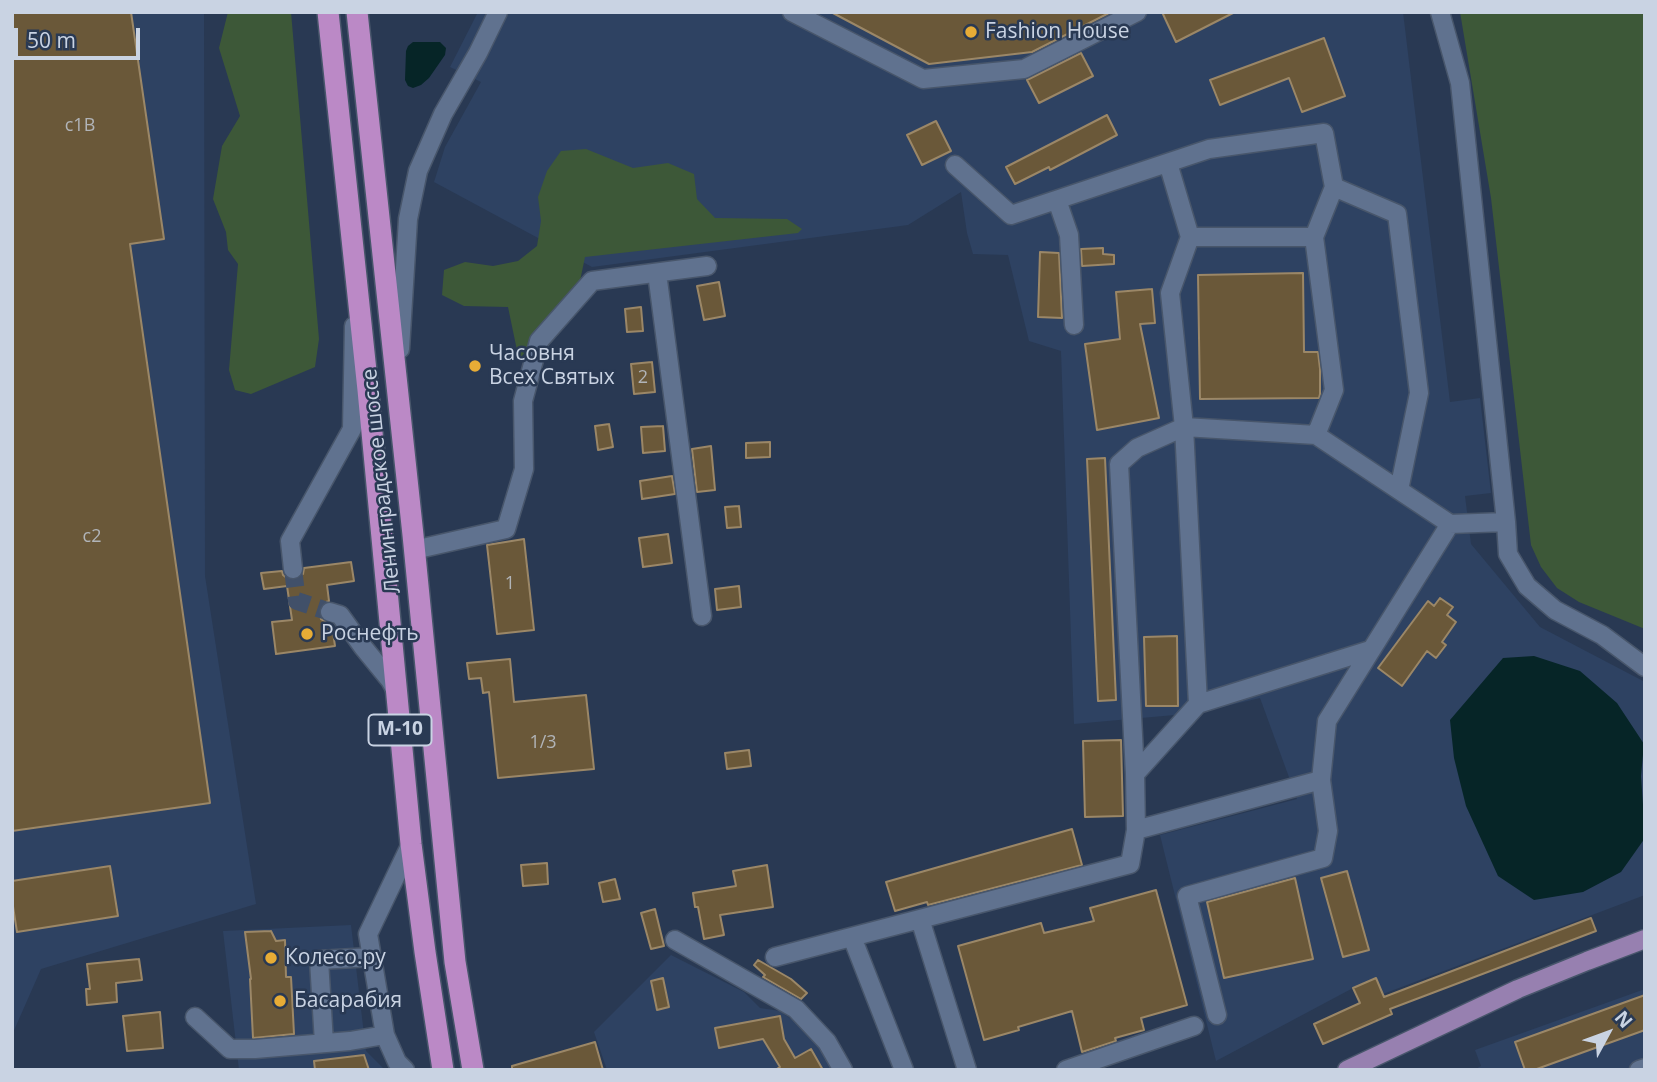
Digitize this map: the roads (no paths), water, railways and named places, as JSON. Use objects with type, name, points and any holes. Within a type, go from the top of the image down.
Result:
[{"type":"highway","name":"Ленинградское шоссе","points":[[328,12],[411,844],[443,1070]]},
{"type":"highway","name":"Ленинградское шоссе","points":[[357,12],[455,962],[473,1070]]},
{"type":"main road","points":[[1348,1070],[1518,989],[1645,939]]},
{"type":"street","points":[[397,388],[408,219],[418,171],[443,114],[498,12]]},
{"type":"street","points":[[792,12],[923,79],[1024,69],[1137,12]]},
{"type":"street","points":[[1440,12],[1460,83],[1508,554],[1527,586],[1555,610],[1602,635],[1645,667]]},
{"type":"street","points":[[955,165],[1011,215],[1209,149],[1324,133],[1334,187],[1314,237],[1334,390],[1317,435]]},
{"type":"street","points":[[1168,163],[1190,237],[1170,293],[1184,427],[1198,704]]},
{"type":"street","points":[[1334,187],[1397,214],[1419,393],[1399,490]]},
{"type":"street","points":[[1057,200],[1069,234],[1074,325]]},
{"type":"street","points":[[1190,237],[1314,237]]},
{"type":"street","points":[[293,569],[290,541],[352,429],[353,242]]},
{"type":"street","points":[[414,550],[506,529],[524,469],[523,401],[540,341],[592,281],[707,266]]},
{"type":"street","points":[[657,273],[702,616]]},
{"type":"street","points":[[775,957],[1129,864],[1136,830],[1135,774],[1119,464],[1137,448],[1184,427],[1317,435],[1450,524],[1506,522]]},
{"type":"street","points":[[1217,1015],[1187,897],[1323,858],[1328,831],[1321,780],[1327,721],[1450,524]]},
{"type":"street","points":[[330,612],[340,615],[396,691]]},
{"type":"street","points":[[1135,774],[1198,704],[1370,650]]},
{"type":"street","points":[[1136,830],[1321,780]]},
{"type":"street","points":[[405,1070],[397,1062],[385,1035],[368,934],[411,844]]},
{"type":"street","points":[[920,919],[967,1070]]},
{"type":"street","points":[[852,937],[904,1070]]},
{"type":"street","points":[[674,940],[796,1009],[827,1042],[843,1070]]},
{"type":"street","points":[[324,1043],[319,960],[372,957]]},
{"type":"street","points":[[195,1017],[230,1049],[350,1041],[385,1035]]},
{"type":"street","points":[[1066,1070],[1194,1026]]},
{"type":"street","points":[[1639,1070],[1645,1068]]},
{"type":"tunnel","points":[[293,569],[297,601],[330,612]]},
{"type":"place","name":"Fashion House","points":[[971,32]]},
{"type":"place","name":"Часовня Всех Святых","points":[[475,366]]},
{"type":"place","name":"Роснефть","points":[[307,634]]},
{"type":"place","name":"Колесо.ру","points":[[271,958]]},
{"type":"place","name":"Басарабия","points":[[280,1001]]}]
